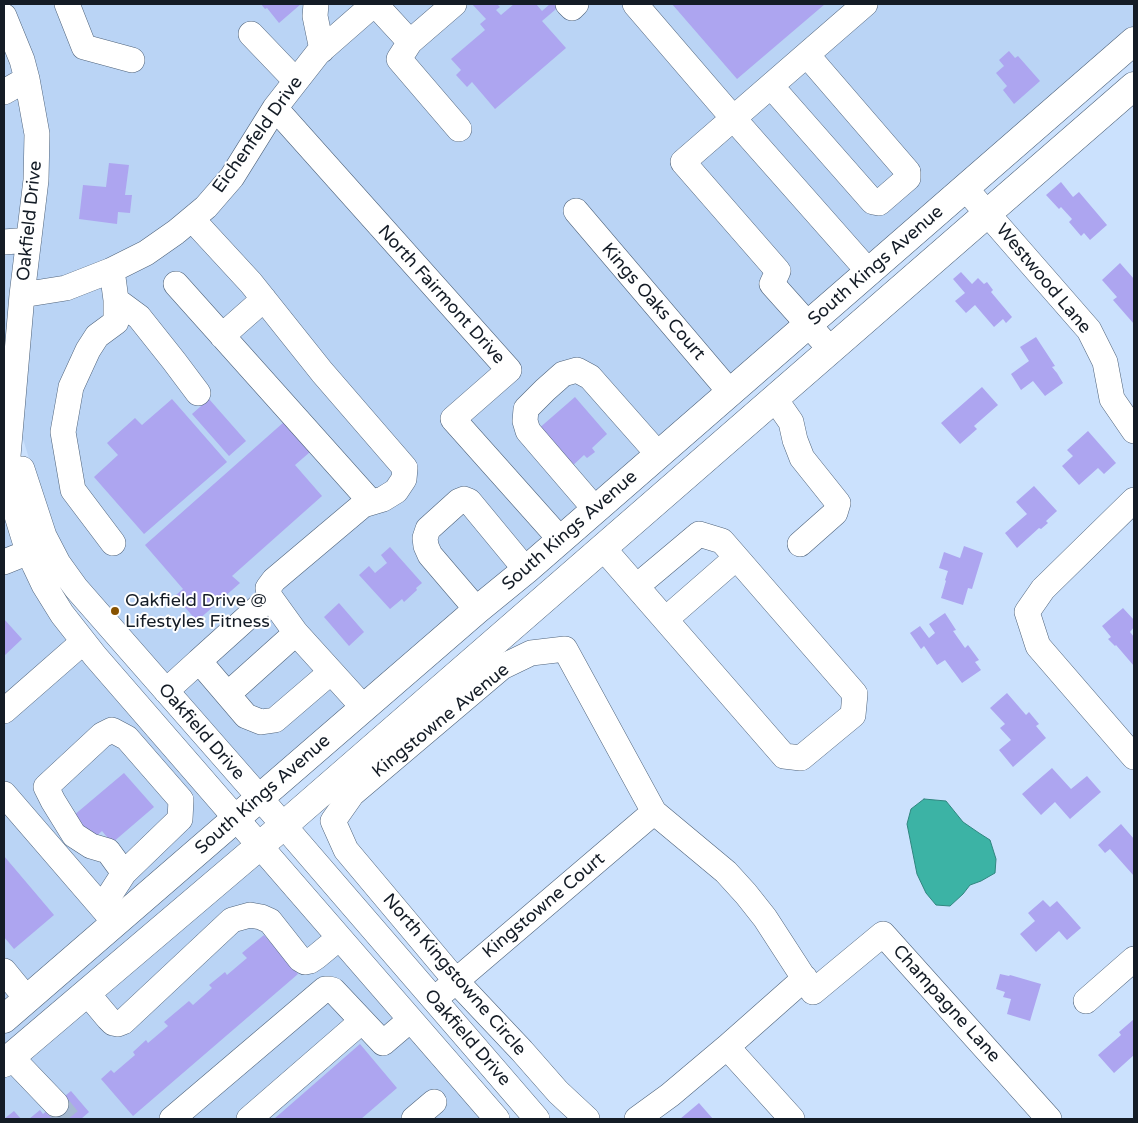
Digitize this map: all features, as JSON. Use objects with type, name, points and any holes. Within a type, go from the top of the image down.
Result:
[{"type":"main road","name":"South Kings Avenue","points":[[4,1019],[27,999],[108,915],[236,819],[477,610],[526,570],[1134,41]]},
{"type":"main road","name":"South Kings Avenue","points":[[8,1060],[378,744],[1134,86]]},
{"type":"main road","points":[[378,744],[462,652],[515,606],[525,590],[526,570]]},
{"type":"street","points":[[67,4],[84,47],[132,60]]},
{"type":"street","points":[[316,4],[315,16],[322,50]]},
{"type":"street","points":[[374,4],[410,42]]},
{"type":"street","name":"Eichenfeld Drive","points":[[22,295],[66,288],[112,270],[146,253],[192,219],[206,207],[232,177],[275,108],[322,50],[374,4]]},
{"type":"street","points":[[454,4],[410,42],[399,60],[459,129]]},
{"type":"street","points":[[568,4],[572,8],[576,4]]},
{"type":"street","points":[[635,4],[869,272]]},
{"type":"street","points":[[831,350],[772,284],[778,271],[683,162],[865,4]]},
{"type":"street","name":"Oakfield Drive","points":[[4,16],[22,60],[37,134],[36,180],[7,430],[10,479],[18,518],[35,566],[53,600],[83,642],[497,1119]]},
{"type":"street","points":[[251,34],[296,82]]},
{"type":"street","points":[[771,86],[872,202],[879,203],[908,178],[908,172],[807,55]]},
{"type":"street","points":[[4,92],[27,79]]},
{"type":"street","name":"North Fairmont Drive","points":[[275,108],[508,370],[453,419],[560,539]]},
{"type":"street","name":"Westwood Lane","points":[[966,188],[1089,330],[1105,362],[1112,398],[1134,431]]},
{"type":"street","name":"Kings Oaks Court","points":[[576,211],[730,392]]},
{"type":"street","points":[[192,219],[251,283],[322,372],[405,468],[404,479],[396,491],[383,499],[363,505],[274,580],[268,588],[270,597],[296,633],[364,708]]},
{"type":"street","points":[[4,242],[29,240]]},
{"type":"street","points":[[112,270],[116,300],[116,322],[97,336],[88,350],[71,387],[63,432],[73,490],[113,543]]},
{"type":"street","points":[[176,284],[371,502]]},
{"type":"street","points":[[222,336],[264,299]]},
{"type":"street","points":[[116,300],[139,317],[198,393]]},
{"type":"street","points":[[595,509],[528,431],[525,421],[526,409],[563,374],[577,370],[590,377],[658,454]]},
{"type":"street","points":[[774,399],[791,422],[802,458],[838,503],[835,513],[800,544]]},
{"type":"street","name":"Oakfield Drive","points":[[7,430],[44,536],[58,563],[76,588],[537,1119]]},
{"type":"street","points":[[477,610],[430,555],[426,546],[425,538],[428,529],[459,501],[464,499],[469,501],[526,570]]},
{"type":"street","points":[[1134,500],[1043,589],[1027,612],[1038,646],[1134,757]]},
{"type":"street","points":[[604,548],[784,756],[801,758],[853,714],[855,694],[722,541],[699,534],[637,586]]},
{"type":"street","points":[[4,562],[29,552]]},
{"type":"street","points":[[666,619],[736,558]]},
{"type":"street","points":[[166,691],[270,597]]},
{"type":"street","points":[[228,694],[296,633]]},
{"type":"street","points":[[4,711],[83,642]]},
{"type":"street","name":"Kingstowne Avenue","points":[[333,821],[352,794],[502,667],[531,653],[565,649],[654,812]]},
{"type":"street","points":[[199,661],[246,716],[261,722],[275,720],[331,672]]},
{"type":"street","points":[[124,873],[108,851],[91,846],[74,834],[46,787],[108,733],[136,704]]},
{"type":"street","points":[[4,794],[108,915],[124,873],[180,819],[181,800],[127,738],[108,733]]},
{"type":"street","points":[[636,1119],[727,1047],[804,978],[765,918],[746,894],[726,872],[654,812]]},
{"type":"street","name":"Kingstowne Court","points":[[434,1000],[654,812]]},
{"type":"street","name":"North Kingstowne Circle","points":[[333,821],[346,850],[456,981],[558,1092],[587,1119]]},
{"type":"street","points":[[87,993],[113,1023],[123,1022],[232,920],[250,915],[261,916],[270,921],[300,959],[305,962],[316,957],[339,938]]},
{"type":"street","name":"Champagne Lane","points":[[804,978],[814,992],[883,934],[1050,1119]]},
{"type":"street","points":[[1086,1001],[1134,959]]},
{"type":"street","points":[[4,971],[27,999]]},
{"type":"street","points":[[172,1119],[325,989],[333,990],[383,1044],[410,1020]]},
{"type":"street","points":[[248,1119],[362,1020]]},
{"type":"street","points":[[727,1047],[792,1119]]},
{"type":"street","points":[[8,1060],[56,1104]]},
{"type":"street","points":[[414,1119],[434,1102]]},
{"type":"shaded area","points":[[9,4],[360,4],[199,201],[141,245],[65,279],[33,284],[45,180],[17,21]]},
{"type":"shaded area","points":[[387,4],[1134,4],[1134,30],[732,378],[578,198],[562,211],[717,392],[562,525],[467,419],[514,377],[287,107],[325,59]]},
{"type":"shaded area","points":[[4,41],[13,64],[27,136],[26,180],[4,397]]},
{"type":"shaded area","points":[[276,124],[495,370],[447,412],[547,539],[261,785],[84,582],[61,549],[35,478],[20,429],[31,303],[115,279]]},
{"type":"shaded area","points":[[4,499],[11,531],[222,818],[4,1007]]},
{"type":"shaded area","points":[[924,799],[946,801],[963,822],[990,840],[996,859],[995,873],[970,885],[950,906],[936,905],[926,893],[917,874],[907,824],[911,809]]},
{"type":"shaded area","points":[[234,832],[246,846],[4,1052],[4,1031]]},
{"type":"shaded area","points":[[258,860],[484,1119],[4,1119],[4,1075]]},
{"type":"building","points":[[261,4],[301,4],[279,23],[267,8],[265,9]]},
{"type":"building","points":[[472,4],[497,4],[500,7],[496,10],[501,15],[514,4],[536,4],[542,11],[550,4],[562,4],[542,21],[566,48],[495,109],[472,82],[467,87],[456,75],[461,70],[451,59],[485,30],[480,24],[486,19]]},
{"type":"building","points":[[672,4],[825,4],[737,79]]},
{"type":"building","points":[[1009,51],[1015,58],[1018,56],[1040,81],[1014,104],[1003,90],[1007,86],[996,73],[1004,66],[999,60]]},
{"type":"building","points":[[109,163],[129,165],[125,195],[132,195],[130,213],[118,212],[117,224],[79,219],[83,185],[106,187]]},
{"type":"building","points":[[1061,182],[1073,197],[1079,192],[1107,225],[1090,240],[1084,233],[1081,236],[1069,222],[1072,219],[1046,195]]},
{"type":"building","points":[[1120,263],[1134,279],[1134,324],[1113,300],[1117,297],[1102,280]]},
{"type":"building","points":[[961,272],[972,284],[978,278],[984,284],[987,282],[993,290],[991,292],[1012,317],[1006,323],[1003,319],[994,327],[975,305],[966,313],[955,301],[965,293],[953,279]]},
{"type":"building","points":[[1036,337],[1055,366],[1052,367],[1063,383],[1045,396],[1033,381],[1021,390],[1011,374],[1029,361],[1020,347]]},
{"type":"building","points":[[982,387],[998,405],[974,426],[977,429],[960,444],[941,423]]},
{"type":"building","points":[[575,397],[607,434],[592,448],[595,452],[587,458],[584,455],[570,468],[537,430]]},
{"type":"building","points":[[172,399],[227,462],[144,534],[94,477],[118,455],[107,443],[135,418],[142,425]]},
{"type":"building","points":[[209,399],[246,441],[229,456],[192,414]]},
{"type":"building","points":[[284,422],[310,452],[295,465],[322,496],[232,576],[240,583],[197,621],[175,596],[183,589],[145,545]]},
{"type":"building","points":[[1088,431],[1116,463],[1104,474],[1098,468],[1079,485],[1062,466],[1073,456],[1067,450]]},
{"type":"building","points":[[1034,486],[1057,511],[1046,521],[1048,523],[1041,529],[1039,528],[1017,548],[1005,533],[1027,514],[1016,502]]},
{"type":"building","points":[[964,546],[983,553],[972,589],[968,588],[963,605],[941,598],[948,571],[939,568],[944,552],[960,558]]},
{"type":"building","points":[[390,547],[422,583],[404,602],[402,599],[390,609],[359,575],[369,566],[375,573],[387,563],[381,555]]},
{"type":"building","points":[[339,603],[364,632],[349,646],[324,617]]},
{"type":"building","points":[[1123,608],[1134,620],[1134,627],[1130,632],[1134,637],[1134,666],[1116,645],[1108,639],[1111,637],[1102,626]]},
{"type":"building","points":[[945,613],[956,630],[953,631],[965,648],[968,645],[979,660],[975,662],[981,670],[962,683],[945,660],[937,665],[924,646],[921,649],[910,633],[920,626],[929,638],[935,633],[929,624]]},
{"type":"building","points":[[4,619],[22,639],[4,656]]},
{"type":"building","points":[[1007,693],[1026,715],[1029,712],[1039,724],[1036,726],[1046,738],[1013,767],[999,750],[1011,740],[1000,728],[1005,724],[990,708]]},
{"type":"building","points":[[1052,768],[1071,789],[1087,776],[1101,792],[1070,819],[1055,802],[1041,815],[1022,794]]},
{"type":"building","points":[[124,773],[154,807],[112,843],[102,831],[93,839],[73,816]]},
{"type":"building","points":[[1121,824],[1134,839],[1134,876],[1110,849],[1105,853],[1098,845]]},
{"type":"building","points":[[4,856],[54,915],[14,949],[4,937]]},
{"type":"building","points":[[1043,900],[1050,907],[1057,901],[1081,928],[1067,940],[1059,931],[1036,952],[1020,934],[1035,921],[1028,913]]},
{"type":"building","points":[[264,935],[298,974],[133,1116],[101,1079],[111,1070],[114,1073],[135,1055],[133,1052],[146,1040],[148,1043],[168,1026],[164,1022],[189,1001],[193,1005],[212,988],[209,985],[225,972],[227,975],[247,958],[242,953]]},
{"type":"building","points":[[1000,974],[1041,984],[1030,1021],[1007,1014],[1011,999],[1003,997],[1005,992],[996,989]]},
{"type":"building","points":[[1134,1019],[1134,1055],[1114,1073],[1098,1055],[1121,1035],[1119,1032]]},
{"type":"building","points":[[360,1044],[397,1088],[361,1119],[274,1119]]},
{"type":"building","points":[[71,1091],[89,1112],[81,1119],[29,1119],[40,1110],[43,1114]]},
{"type":"building","points":[[699,1103],[713,1119],[680,1119]]},
{"type":"building","points":[[14,1111],[21,1119],[4,1119]]},
{"type":"tunnel","points":[[56,1104],[68,1119]]},
{"type":"place","name":"Oakfield Drive @ Lifestyles Fitness","points":[[115,611]]}]
